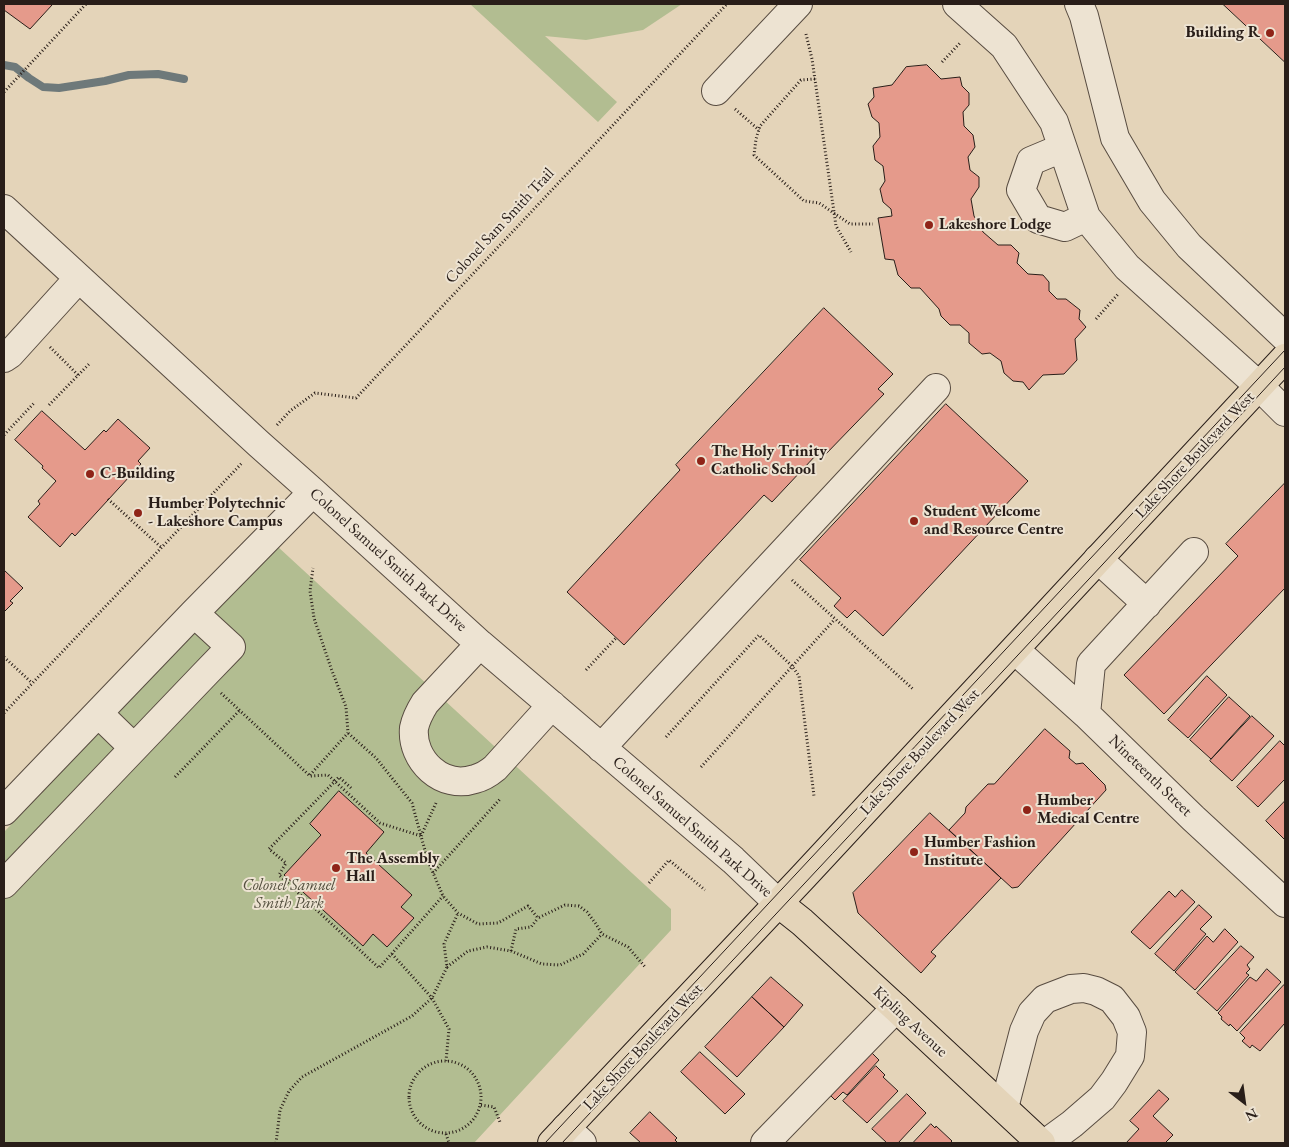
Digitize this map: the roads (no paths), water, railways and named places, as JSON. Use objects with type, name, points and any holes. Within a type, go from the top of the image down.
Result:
[{"type":"main road","name":"Lake Shore Boulevard West","points":[[567,1138],[778,903],[1285,358]]},
{"type":"main road","name":"Kipling Avenue","points":[[778,903],[802,922],[1041,1143]]},
{"type":"street","points":[[716,90],[798,4]]},
{"type":"street","points":[[958,4],[1004,46],[1054,122],[1086,216],[1127,266],[1285,412]]},
{"type":"street","points":[[1079,4],[1084,16],[1115,138],[1152,201],[1189,246],[1285,337]]},
{"type":"street","points":[[1062,148],[1031,161],[1021,190],[1038,219],[1065,227],[1086,216]]},
{"type":"street","name":"Colonel Samuel Smith Park Drive","points":[[4,209],[78,279],[480,644],[733,860],[778,903]]},
{"type":"street","points":[[4,358],[10,354],[78,279]]},
{"type":"street","points":[[602,748],[936,388]]},
{"type":"street","points":[[4,811],[313,492]]},
{"type":"street","points":[[1086,714],[1091,664],[1194,552]]},
{"type":"street","points":[[1098,559],[1147,604]]},
{"type":"street","points":[[4,884],[231,647],[194,613]]},
{"type":"street","points":[[480,644],[425,703],[418,714],[414,727],[414,740],[418,753],[425,765],[435,774],[447,779],[460,781],[473,780],[485,775],[495,768],[552,706]]},
{"type":"street","name":"Nineteenth Street","points":[[1015,650],[1086,714],[1285,903]]},
{"type":"street","points":[[98,713],[134,748]]},
{"type":"street","points":[[1004,1108],[1024,1031],[1032,1014],[1045,999],[1071,989],[1084,988],[1096,991],[1112,999],[1126,1017],[1132,1032],[1130,1056],[1102,1098],[1046,1143]]},
{"type":"street","points":[[765,1143],[896,1008]]},
{"type":"waterway","points":[[4,65],[15,67],[43,87],[59,88],[105,81],[129,75],[158,74],[184,79]]},
{"type":"tram line","points":[[545,1143],[1285,350]]},
{"type":"tram line","points":[[562,1143],[1285,367]]},
{"type":"place","name":"Building R","points":[[1270,33]]},
{"type":"place","name":"Lakeshore Lodge","points":[[929,225]]},
{"type":"place","name":"The Holy Trinity Catholic School","points":[[701,461]]},
{"type":"place","name":"C-Building","points":[[90,474]]},
{"type":"place","name":"Humber Polytechnic - Lakeshore Campus","points":[[138,513]]},
{"type":"place","name":"Student Welcome and Resource Centre","points":[[914,521]]},
{"type":"place","name":"Humber Medical Centre","points":[[1027,810]]},
{"type":"place","name":"Humber Fashion Institute","points":[[914,852]]},
{"type":"place","name":"The Assembly Hall","points":[[336,868]]},
{"type":"park label","name":"Colonel Samuel Smith Park","points":[[289,895]]}]
